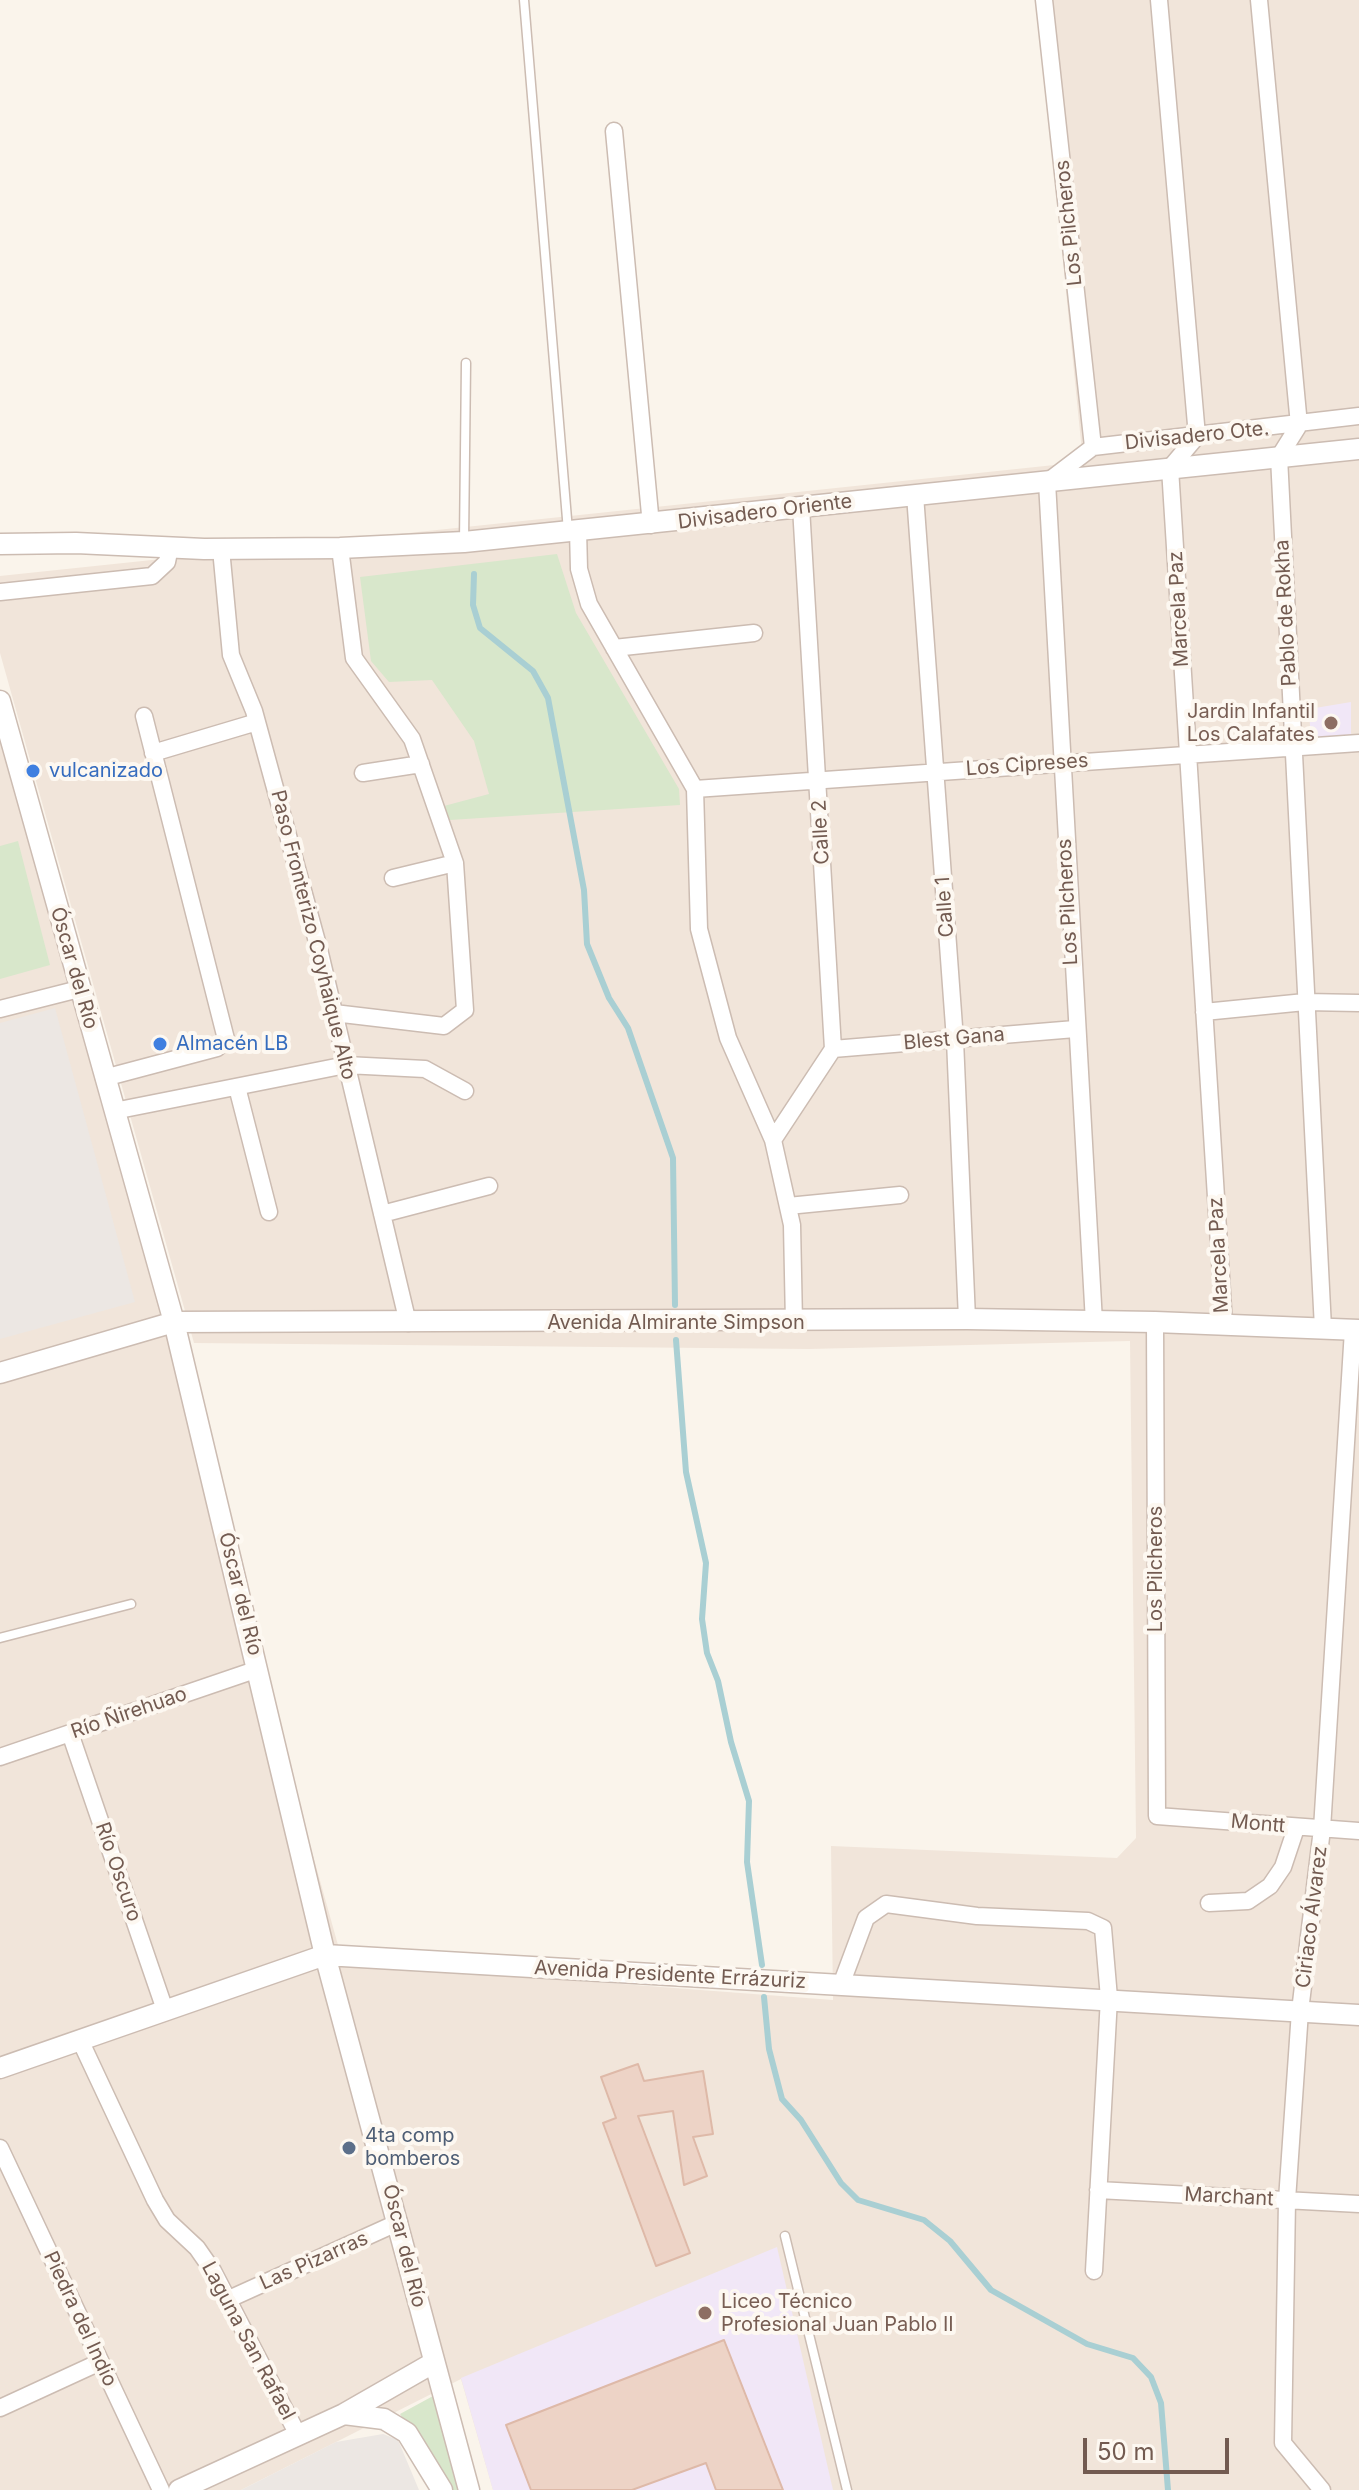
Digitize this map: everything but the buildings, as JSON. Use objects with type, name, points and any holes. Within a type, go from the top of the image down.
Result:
[{"type":"street","name":"Los Pilcheros","points":[[1044,0],[1093,447]]},
{"type":"street","points":[[1159,0],[1197,436],[1170,468]]},
{"type":"street","points":[[1259,0],[1299,425],[1279,457]]},
{"type":"street","points":[[614,131],[651,525]]},
{"type":"street","name":"Divisadero Ote.","points":[[1093,447],[1359,416]]},
{"type":"street","points":[[1047,482],[1093,447]]},
{"type":"street","name":"Divisadero Oriente","points":[[0,544],[221,549],[340,548],[464,542],[651,525],[1359,449]]},
{"type":"street","name":"Pablo de Rokha","points":[[1279,457],[1323,1328]]},
{"type":"street","name":"Marcela Paz","points":[[1170,468],[1224,1324]]},
{"type":"street","name":"Los Pilcheros","points":[[1047,482],[1060,763],[1094,1322]]},
{"type":"street","name":"Calle 1","points":[[915,495],[955,1040],[967,1319]]},
{"type":"street","name":"Calle 2","points":[[801,507],[833,1049]]},
{"type":"street","points":[[573,531],[589,604],[695,789],[699,929],[728,1038],[773,1140],[792,1225],[794,1323]]},
{"type":"street","points":[[0,592],[139,579],[160,573],[167,562],[170,547]]},
{"type":"street","points":[[334,1013],[444,1026],[465,1010],[455,863],[429,798],[412,739],[354,658],[340,548]]},
{"type":"street","name":"Paso Fronterizo Coyhaique Alto","points":[[221,549],[231,655],[257,722],[334,1013],[408,1323]]},
{"type":"street","points":[[614,648],[754,633]]},
{"type":"street","name":"Óscar del Río","points":[[0,704],[174,1322],[325,1955],[469,2490]]},
{"type":"street","points":[[104,1078],[217,1048],[226,1039],[144,716]]},
{"type":"street","points":[[153,753],[257,722]]},
{"type":"street","name":"Los Cipreses","points":[[695,789],[1359,743]]},
{"type":"street","points":[[363,773],[421,764]]},
{"type":"street","points":[[393,878],[455,863]]},
{"type":"street","points":[[0,1009],[79,989]]},
{"type":"street","points":[[1204,1012],[1305,1002],[1359,1003]]},
{"type":"street","name":"Blest Gana","points":[[833,1049],[1075,1029]]},
{"type":"street","points":[[773,1140],[833,1049]]},
{"type":"street","points":[[114,1111],[346,1065],[425,1069],[465,1091]]},
{"type":"street","points":[[237,1087],[269,1212]]},
{"type":"street","points":[[382,1214],[489,1186]]},
{"type":"street","points":[[788,1206],[900,1195]]},
{"type":"street","name":"Avenida Almirante Simpson","points":[[0,1373],[174,1322],[794,1323],[967,1319],[1356,1330]]},
{"type":"street","name":"Los Pilcheros","points":[[1155,1322],[1157,1816]]},
{"type":"street","name":"Ciriaco Álvarez","points":[[1322,2490],[1283,2443],[1287,2200],[1300,2011],[1322,1829],[1356,1330]]},
{"type":"street","name":"Río Ñirehuao","points":[[0,1757],[258,1669]]},
{"type":"street","name":"Río Oscuro","points":[[70,1733],[165,2010]]},
{"type":"street","name":"Montt","points":[[1157,1816],[1359,1831]]},
{"type":"street","points":[[1209,1903],[1248,1901],[1270,1886],[1287,1857],[1296,1828]]},
{"type":"street","points":[[841,1985],[866,1918],[886,1904],[977,1916],[1088,1921],[1103,1928],[1109,1998],[1094,2271]]},
{"type":"street","name":"Avenida Presidente Errázuriz","points":[[0,2068],[325,1955],[1109,1998],[1359,2015]]},
{"type":"street","name":"Laguna San Rafael","points":[[80,2040],[155,2200],[167,2220],[197,2248],[229,2299],[298,2435]]},
{"type":"street","name":"Piedra del Indio","points":[[0,2148],[161,2490]]},
{"type":"street","name":"Marchant","points":[[1098,2190],[1359,2204]]},
{"type":"street","name":"Las Pizarras","points":[[229,2299],[399,2222]]},
{"type":"street","points":[[0,2408],[100,2362]]},
{"type":"street","points":[[179,2490],[344,2414],[433,2363]]},
{"type":"street","points":[[344,2414],[384,2419],[407,2433],[442,2490]]},
{"type":"lane","points":[[524,0],[573,531]]},
{"type":"lane","points":[[464,542],[466,363]]},
{"type":"lane","points":[[0,1638],[131,1604]]},
{"type":"lane","points":[[785,2236],[847,2490]]},
{"type":"shaded area","points":[[1037,0],[1359,0],[1359,2490],[493,2490],[461,2379],[241,2490],[0,2490],[0,733],[343,1963],[833,2000],[831,1846],[1117,1858],[1136,1838],[1130,1341],[809,1349],[194,1343],[0,653],[0,576],[1083,462]]},
{"type":"shaded area","name":"Jardin Infantil Los Calafates","points":[[1351,702],[1351,738],[1311,743],[1309,709]]},
{"type":"shaded area","points":[[55,1008],[135,1302],[0,1339],[0,1023]]},
{"type":"shaded area","name":"Liceo Técnico Profesional Juan Pablo II","points":[[777,2247],[833,2490],[493,2490],[461,2378]]},
{"type":"shaded area","points":[[383,2434],[398,2440],[419,2490],[241,2490],[336,2442]]},
{"type":"green space","points":[[557,554],[576,613],[679,789],[680,805],[450,820],[444,806],[489,794],[474,741],[432,680],[389,682],[371,661],[360,577]]},
{"type":"green space","points":[[18,841],[50,965],[0,979],[0,846]]},
{"type":"green space","points":[[433,2396],[461,2490],[453,2490],[400,2414]]},
{"type":"waterway","points":[[474,574],[473,605],[480,628],[533,671],[548,698],[584,890],[587,944],[609,998],[628,1028],[673,1158],[675,1305]]},
{"type":"waterway","points":[[676,1340],[686,1472],[706,1563],[702,1619],[707,1653],[718,1681],[731,1742],[749,1801],[747,1862],[762,1965]]},
{"type":"waterway","points":[[764,1997],[769,2049],[782,2099],[801,2120],[841,2183],[858,2200],[924,2220],[950,2241],[991,2290],[1087,2344],[1133,2358],[1151,2377],[1161,2403],[1168,2490]]},
{"type":"place","name":"Jardin Infantil Los Calafates","points":[[1331,723]]},
{"type":"place","name":"vulcanizado","points":[[33,771]]},
{"type":"place","name":"Almacén LB","points":[[160,1044]]},
{"type":"place","name":"4ta comp bomberos","points":[[349,2148]]},
{"type":"place","name":"Liceo Técnico Profesional Juan Pablo II","points":[[705,2313]]}]
